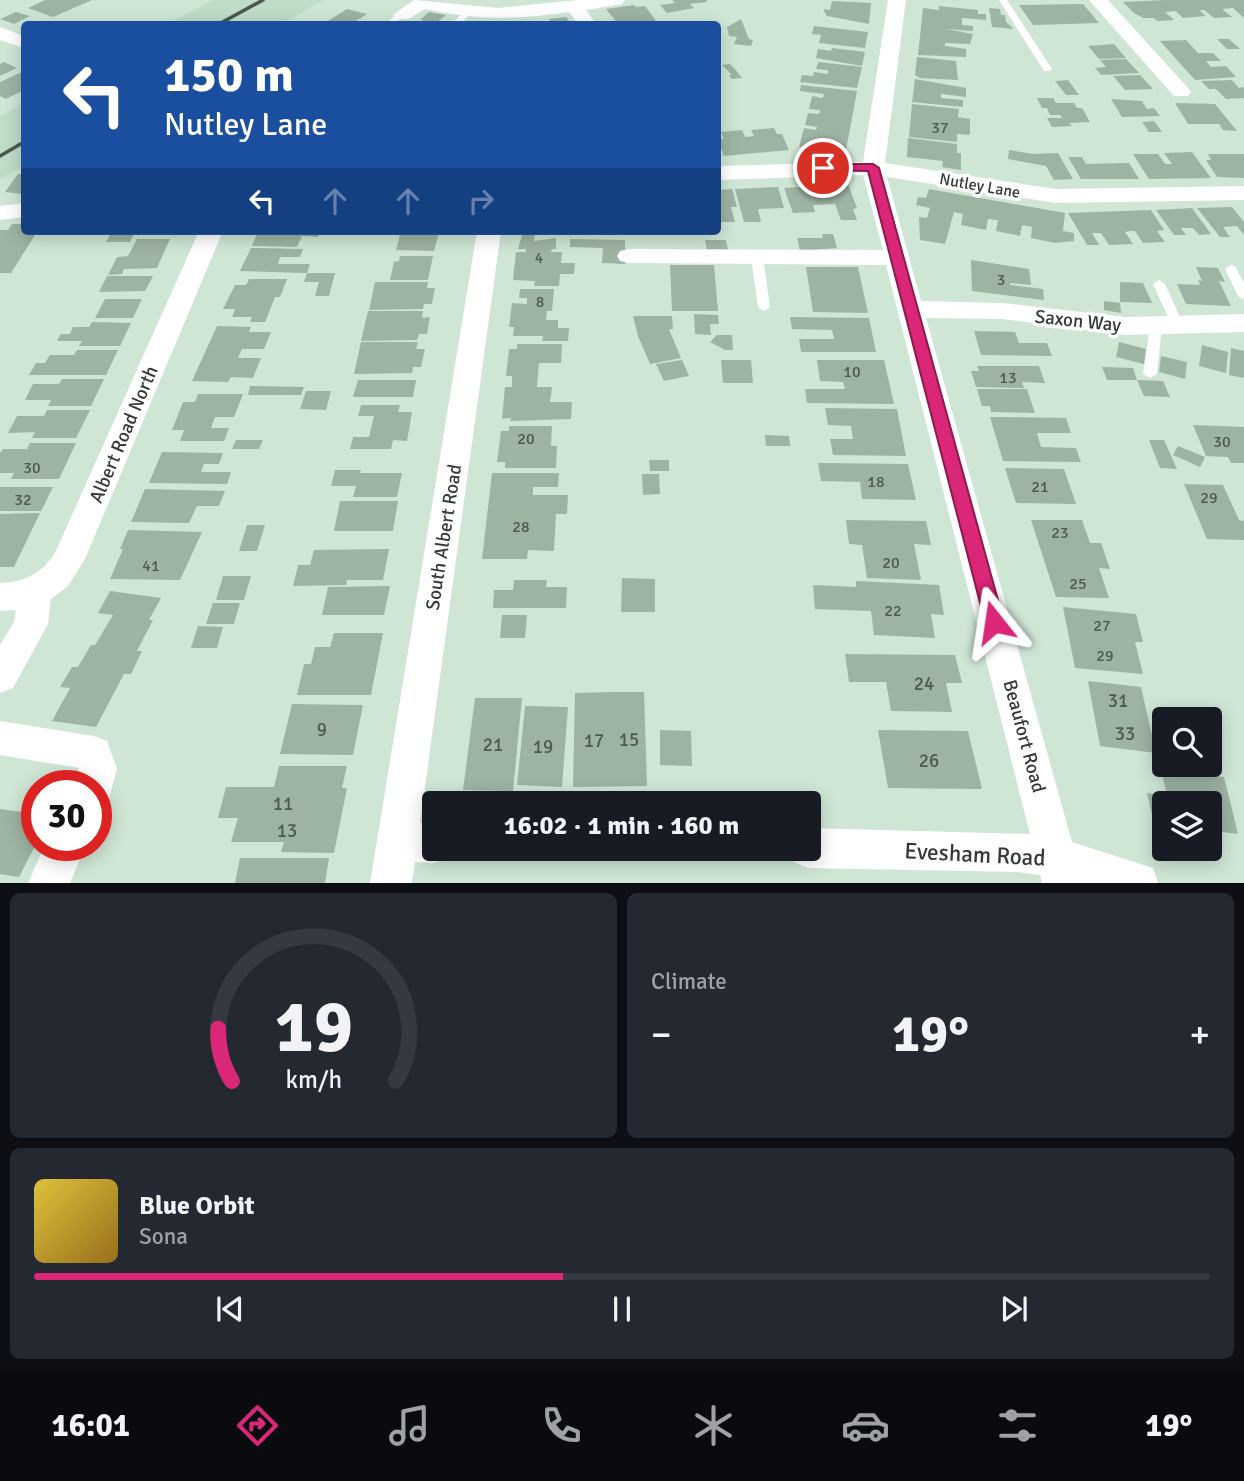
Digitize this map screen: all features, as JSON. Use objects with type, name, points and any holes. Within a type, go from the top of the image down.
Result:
[{"type":"street","points":[[395,20],[424,1],[462,19],[520,15],[616,0]]},
{"type":"street","points":[[881,169],[897,0]]},
{"type":"street","points":[[1098,0],[1181,93]]},
{"type":"street","points":[[574,6],[585,21]]},
{"type":"street","points":[[0,33],[21,41]]},
{"type":"street","name":"Nutley Lane","points":[[721,173],[881,169],[1034,194],[1079,198],[1244,193]]},
{"type":"street","name":"Beaufort Road","points":[[881,169],[898,258],[1060,870]]},
{"type":"street","points":[[0,213],[21,210]]},
{"type":"street","name":"Albert Road North","points":[[35,593],[61,573],[69,559],[209,235]]},
{"type":"street","name":"South Albert Road","points":[[391,883],[415,842],[489,235]]},
{"type":"street","points":[[629,256],[898,258]]},
{"type":"street","name":"Saxon Way","points":[[912,309],[1002,311],[1125,326],[1244,323]]},
{"type":"street","points":[[0,597],[35,593],[32,624],[0,677]]},
{"type":"street","points":[[0,738],[94,753],[98,770]]},
{"type":"street","name":"Evesham Road","points":[[821,848],[1017,852],[1060,870],[1138,883]]},
{"type":"street","points":[[48,883],[58,861]]},
{"type":"lane","points":[[1003,0],[1047,69]]},
{"type":"lane","points":[[757,257],[764,307]]},
{"type":"lane","points":[[1231,269],[1244,296]]},
{"type":"lane","points":[[1150,374],[1167,326],[1159,284]]},
{"type":"shaded area","points":[[213,0],[324,0],[286,21],[174,21]]},
{"type":"shaded area","points":[[21,104],[21,168],[0,179],[0,117]]},
{"type":"building","points":[[45,0],[92,0],[53,17],[28,8]]},
{"type":"building","points":[[672,0],[707,2],[690,4],[694,8],[667,13],[660,5],[675,3]]},
{"type":"building","points":[[1244,0],[1244,18],[1233,8],[1222,9],[1232,17],[1214,18],[1204,10],[1199,10],[1206,16],[1183,18],[1176,11],[1165,12],[1174,20],[1157,21],[1135,14],[1123,2]]},
{"type":"building","points":[[832,1],[871,3],[869,24],[827,16],[823,9],[830,10]]},
{"type":"building","points":[[1083,4],[1099,23],[1033,25],[1019,5]]},
{"type":"building","points":[[645,6],[656,21],[616,21],[606,9]]},
{"type":"building","points":[[939,6],[978,10],[978,14],[986,14],[986,20],[962,18],[962,25],[973,26],[973,31],[946,29],[973,34],[970,44],[945,43],[945,46],[966,49],[966,57],[918,55],[923,8],[939,10]]},
{"type":"building","points":[[989,8],[1000,9],[1001,15],[1005,15],[1006,22],[1014,29],[992,27]]},
{"type":"building","points":[[347,9],[367,14],[356,21],[328,21]]},
{"type":"building","points":[[16,12],[30,16],[14,24],[0,19]]},
{"type":"building","points":[[429,12],[446,15],[438,21],[420,20]]},
{"type":"building","points":[[566,17],[569,21],[550,21],[549,19]]},
{"type":"building","points":[[741,19],[749,39],[753,40],[751,46],[734,44],[737,37],[729,36],[727,27]]},
{"type":"building","points":[[814,26],[868,32],[865,48],[819,43],[821,35],[812,34]]},
{"type":"building","points":[[1217,39],[1229,39],[1240,49],[1227,49]]},
{"type":"building","points":[[1186,40],[1198,53],[1213,53],[1221,61],[1206,61],[1211,67],[1226,66],[1236,77],[1195,80],[1160,41]]},
{"type":"building","points":[[1114,44],[1126,58],[1099,59],[1088,46]]},
{"type":"building","points":[[832,48],[865,52],[862,66],[816,58],[818,49],[831,51]]},
{"type":"building","points":[[917,57],[956,61],[958,80],[920,78],[915,75]]},
{"type":"building","points":[[1126,59],[1139,73],[1101,75],[1095,68],[1106,67],[1100,60]]},
{"type":"building","points":[[4,62],[17,68],[0,76],[0,64]]},
{"type":"building","points":[[818,62],[862,67],[857,88],[800,82],[802,75],[813,76],[814,72],[828,74],[828,70],[816,69]]},
{"type":"building","points":[[730,64],[742,78],[732,79],[729,75],[732,75],[722,65]]},
{"type":"building","points":[[21,72],[21,92],[6,99],[0,96],[0,82]]},
{"type":"building","points":[[1140,75],[1153,89],[1125,90],[1113,76]]},
{"type":"building","points":[[915,79],[966,88],[966,97],[941,94],[941,98],[963,100],[963,107],[912,102]]},
{"type":"building","points":[[1068,80],[1079,95],[1066,95],[1055,81]]},
{"type":"building","points":[[1232,80],[1239,88],[1244,87],[1244,98],[1226,99],[1216,89],[1209,89],[1201,81]]},
{"type":"building","points":[[801,85],[857,91],[846,150],[799,147],[804,128],[816,130],[817,127],[805,125],[808,113],[819,114],[820,110],[809,109],[812,96],[823,98],[824,94],[800,91]]},
{"type":"building","points":[[1037,98],[1053,98],[1056,103],[1074,103],[1077,108],[1082,108],[1090,122],[1052,127],[1047,118],[1062,118],[1060,115],[1050,115],[1047,108],[1042,108]]},
{"type":"building","points":[[1111,99],[1142,101],[1147,109],[1154,108],[1160,116],[1122,117]]},
{"type":"building","points":[[1175,103],[1215,104],[1237,131],[1223,130],[1219,124],[1188,124]]},
{"type":"building","points":[[912,104],[959,109],[958,117],[970,119],[970,135],[957,134],[957,142],[909,137]]},
{"type":"building","points":[[1154,121],[1162,132],[1149,132],[1142,122]]},
{"type":"building","points":[[774,128],[777,134],[782,134],[789,150],[724,156],[721,139],[724,139],[721,132],[742,130],[745,137],[754,136],[751,130]]},
{"type":"building","points":[[908,138],[957,144],[957,153],[961,153],[961,170],[942,167],[943,161],[907,157]]},
{"type":"building","points":[[1009,150],[1033,154],[1058,153],[1073,179],[1054,180],[1046,166],[1008,159]]},
{"type":"building","points":[[1192,152],[1211,178],[1149,179],[1133,154],[1158,154],[1165,164],[1172,164],[1164,153]]},
{"type":"building","points":[[1208,154],[1244,154],[1244,178],[1217,177],[1206,160],[1211,160]]},
{"type":"building","points":[[1068,157],[1082,157],[1086,164],[1129,163],[1139,179],[1081,179]]},
{"type":"building","points":[[18,174],[21,174],[21,194],[5,192]]},
{"type":"building","points":[[848,184],[857,208],[853,209],[857,220],[841,220],[835,204],[813,205],[815,212],[793,213],[784,188]]},
{"type":"building","points":[[778,187],[784,208],[758,209],[761,222],[744,222],[735,189]]},
{"type":"building","points":[[732,189],[737,207],[731,207],[735,222],[721,222],[721,190]]},
{"type":"building","points":[[929,189],[1065,213],[1063,231],[1074,233],[1074,241],[1055,243],[1031,238],[1032,227],[1022,225],[1020,236],[996,231],[998,220],[988,219],[986,230],[961,225],[963,214],[954,212],[945,244],[920,240],[919,217],[927,218],[930,208],[916,205],[918,197],[926,198]]},
{"type":"building","points":[[1232,207],[1244,222],[1244,235],[1237,226],[1223,227],[1230,237],[1220,237],[1197,208]]},
{"type":"building","points":[[1192,208],[1211,234],[1199,235],[1193,228],[1181,228],[1186,235],[1174,235],[1156,210]]},
{"type":"building","points":[[1151,210],[1164,230],[1157,231],[1165,242],[1143,243],[1135,231],[1130,231],[1125,232],[1133,244],[1109,245],[1101,233],[1092,233],[1099,245],[1087,245],[1068,213]]},
{"type":"building","points":[[12,224],[21,224],[21,235],[35,235],[11,273],[0,273],[0,230],[8,230]]},
{"type":"building","points":[[822,234],[833,234],[837,248],[800,251],[797,238],[823,238]]},
{"type":"building","points":[[110,235],[133,235],[130,242],[106,242]]},
{"type":"building","points":[[256,235],[319,235],[302,236],[297,247],[252,246]]},
{"type":"building","points":[[400,235],[438,235],[434,251],[396,250]]},
{"type":"building","points":[[522,235],[535,235],[534,241],[556,238],[556,249],[551,252],[562,252],[561,263],[575,263],[574,274],[560,274],[559,286],[534,286],[535,281],[513,280],[516,252],[526,252],[526,249],[518,249]]},
{"type":"building","points":[[137,239],[170,239],[157,268],[124,269],[122,274],[108,275],[117,257],[128,256]]},
{"type":"building","points":[[570,239],[625,240],[625,264],[602,263],[603,248],[570,247]]},
{"type":"building","points":[[705,240],[726,240],[728,250],[707,251]]},
{"type":"building","points":[[251,248],[303,249],[300,257],[280,257],[278,264],[310,264],[307,273],[240,271]]},
{"type":"building","points":[[400,256],[433,256],[428,280],[390,280],[394,262],[399,261]]},
{"type":"building","points":[[971,260],[1029,269],[1031,285],[1010,285],[1043,289],[1044,300],[972,291]]},
{"type":"building","points":[[670,265],[714,265],[718,311],[672,311]]},
{"type":"building","points":[[806,267],[858,267],[868,313],[813,312]]},
{"type":"building","points":[[1196,267],[1218,268],[1225,282],[1219,281],[1231,306],[1186,304],[1177,284],[1200,285],[1198,280],[1202,281]]},
{"type":"building","points":[[307,273],[335,273],[329,296],[315,296],[319,282],[304,282]]},
{"type":"building","points":[[107,276],[153,276],[145,291],[99,292]]},
{"type":"building","points":[[249,279],[287,279],[280,297],[275,297],[265,322],[250,322],[252,317],[232,317],[235,309],[223,309],[235,285],[246,285]]},
{"type":"building","points":[[375,282],[428,282],[427,288],[435,288],[432,304],[424,304],[423,309],[369,310]]},
{"type":"building","points":[[1120,282],[1143,283],[1152,303],[1120,302]]},
{"type":"building","points":[[520,289],[554,289],[552,311],[547,311],[546,320],[558,320],[558,328],[569,328],[568,341],[542,341],[543,336],[513,336],[514,327],[509,327],[512,303],[527,304],[527,298],[519,298]]},
{"type":"building","points":[[105,299],[142,299],[133,318],[95,318]]},
{"type":"building","points":[[1104,301],[1120,303],[1121,313],[1104,310]]},
{"type":"building","points":[[368,311],[423,311],[422,318],[430,317],[427,334],[419,334],[417,340],[361,341]]},
{"type":"building","points":[[694,314],[718,315],[719,324],[710,324],[711,335],[695,334]]},
{"type":"building","points":[[633,316],[672,316],[673,329],[669,329],[681,358],[650,364]]},
{"type":"building","points":[[790,317],[869,318],[876,352],[801,352],[799,339],[834,339],[832,330],[792,329]]},
{"type":"building","points":[[92,322],[131,323],[120,346],[79,346],[82,341],[57,341],[61,334],[70,334],[73,327],[89,327]]},
{"type":"building","points":[[217,326],[251,327],[249,332],[271,332],[264,349],[242,349],[238,358],[261,358],[253,378],[231,377],[228,382],[192,381]]},
{"type":"building","points":[[974,331],[1015,332],[1019,343],[1047,343],[1052,356],[981,355]]},
{"type":"building","points":[[717,335],[732,335],[733,350],[725,350],[710,342]]},
{"type":"building","points":[[361,342],[418,342],[416,349],[425,349],[421,367],[413,367],[412,373],[354,374]]},
{"type":"building","points":[[1119,342],[1146,349],[1144,364],[1116,357]]},
{"type":"building","points":[[517,344],[562,344],[561,363],[539,363],[537,387],[552,387],[550,402],[572,402],[571,419],[502,419],[505,387],[512,387],[512,376],[506,376],[509,349],[517,349]]},
{"type":"building","points":[[1202,345],[1228,352],[1226,373],[1199,366]]},
{"type":"building","points":[[1231,348],[1244,351],[1244,378],[1229,375]]},
{"type":"building","points":[[77,350],[118,350],[106,375],[29,375],[36,363],[45,363],[50,355],[74,355]]},
{"type":"building","points":[[1161,356],[1187,362],[1185,379],[1159,372]]},
{"type":"building","points":[[682,360],[689,376],[664,381],[656,364]]},
{"type":"building","points":[[721,360],[751,360],[753,383],[723,383]]},
{"type":"building","points":[[817,360],[884,360],[894,404],[807,403],[805,389],[845,389],[843,382],[820,381]]},
{"type":"building","points":[[977,366],[1039,366],[1045,383],[1022,382],[1024,388],[976,387],[971,371],[979,371]]},
{"type":"building","points":[[1102,367],[1133,368],[1137,380],[1107,380]]},
{"type":"building","points":[[62,379],[104,379],[91,406],[48,406],[51,400],[25,400],[33,384],[59,384]]},
{"type":"building","points":[[358,380],[416,380],[413,397],[353,397]]},
{"type":"building","points":[[1137,380],[1163,381],[1170,397],[1144,396]]},
{"type":"building","points":[[250,386],[304,387],[301,395],[248,395]]},
{"type":"building","points":[[977,389],[1027,389],[1035,413],[991,412],[990,406],[982,406]]},
{"type":"building","points":[[306,391],[331,391],[326,410],[300,409]]},
{"type":"building","points":[[198,394],[243,394],[234,417],[215,417],[211,428],[229,428],[224,441],[180,441],[184,430],[172,430],[183,402],[195,402]]},
{"type":"building","points":[[361,405],[400,405],[398,412],[412,412],[407,441],[393,440],[391,449],[350,449],[353,437],[369,437],[374,416],[358,416]]},
{"type":"building","points":[[825,408],[897,409],[906,456],[833,455],[830,439],[853,439],[851,426],[828,425]]},
{"type":"building","points":[[47,410],[90,410],[76,438],[32,438],[35,432],[8,433],[17,416],[44,416]]},
{"type":"building","points":[[990,417],[1066,418],[1071,433],[1037,433],[1041,447],[1076,448],[1081,462],[1003,461]]},
{"type":"building","points":[[1193,425],[1244,427],[1244,463],[1231,463],[1228,457],[1206,456]]},
{"type":"building","points":[[509,426],[552,426],[551,446],[557,446],[556,468],[505,468],[505,462],[497,462],[501,431],[509,431]]},
{"type":"building","points":[[765,435],[789,436],[790,446],[766,446]]},
{"type":"building","points":[[236,440],[263,440],[259,449],[232,449]]},
{"type":"building","points":[[1149,440],[1164,440],[1177,469],[1160,468]]},
{"type":"building","points":[[30,443],[76,443],[59,479],[11,479],[14,473],[0,473],[0,453],[3,449],[27,449]]},
{"type":"building","points":[[1178,446],[1205,457],[1200,467],[1173,455]]},
{"type":"building","points":[[162,452],[223,453],[219,464],[204,464],[201,472],[231,472],[227,484],[149,483]]},
{"type":"building","points":[[649,460],[669,460],[669,471],[650,471]]},
{"type":"building","points":[[818,463],[908,464],[916,500],[862,499],[860,482],[821,481]]},
{"type":"building","points":[[1005,468],[1064,469],[1076,504],[1016,503]]},
{"type":"building","points":[[335,470],[402,473],[397,497],[353,497],[356,486],[331,486]]},
{"type":"building","points":[[492,473],[559,473],[558,487],[533,487],[533,495],[568,495],[567,514],[556,514],[554,551],[528,550],[527,559],[482,559]]},
{"type":"building","points":[[642,474],[659,474],[660,494],[643,495]]},
{"type":"building","points":[[1184,484],[1223,485],[1239,520],[1244,521],[1244,540],[1207,539]]},
{"type":"building","points":[[0,487],[53,487],[41,511],[0,511]]},
{"type":"building","points":[[145,489],[225,491],[219,506],[197,506],[189,523],[131,522]]},
{"type":"building","points":[[340,501],[398,501],[393,531],[334,531]]},
{"type":"building","points":[[40,513],[14,567],[0,567],[0,514]]},
{"type":"building","points":[[846,520],[926,521],[931,545],[914,544],[921,580],[867,578],[862,545],[849,544]]},
{"type":"building","points":[[1031,520],[1082,520],[1090,543],[1101,543],[1110,569],[1099,568],[1109,598],[1056,597]]},
{"type":"building","points":[[247,525],[265,525],[257,551],[239,551]]},
{"type":"building","points":[[128,530],[202,532],[180,580],[110,579]]},
{"type":"building","points":[[389,549],[383,580],[347,580],[346,585],[293,586],[298,565],[310,565],[314,550]]},
{"type":"building","points":[[223,576],[251,576],[244,600],[216,600]]},
{"type":"building","points":[[622,578],[655,579],[655,612],[621,612]]},
{"type":"building","points":[[514,580],[547,580],[546,587],[567,587],[566,608],[493,608],[494,590],[513,590]]},
{"type":"building","points":[[856,581],[939,585],[944,615],[931,614],[935,638],[874,635],[871,611],[815,609],[813,585],[856,587]]},
{"type":"building","points":[[390,586],[384,615],[322,615],[328,587]]},
{"type":"building","points":[[110,591],[161,598],[137,651],[142,651],[131,674],[124,674],[96,727],[52,721],[70,688],[60,687],[72,667],[78,667],[91,645],[95,645],[113,615],[98,613]]},
{"type":"building","points":[[213,603],[240,603],[234,624],[206,624]]},
{"type":"building","points":[[1063,607],[1136,614],[1143,642],[1135,642],[1143,674],[1075,668]]},
{"type":"building","points":[[502,615],[527,615],[525,638],[500,638]]},
{"type":"building","points":[[198,626],[223,627],[217,648],[191,648]]},
{"type":"building","points":[[334,633],[383,633],[371,695],[297,695],[304,664],[311,664],[315,647],[330,647]]},
{"type":"building","points":[[845,654],[955,655],[962,683],[946,683],[952,712],[891,711],[886,682],[849,682]]},
{"type":"building","points":[[1088,681],[1141,687],[1152,735],[1152,752],[1100,746]]},
{"type":"building","points":[[644,692],[647,786],[573,787],[575,693]]},
{"type":"building","points":[[475,698],[522,698],[513,791],[463,790]]},
{"type":"building","points":[[292,704],[363,705],[353,755],[280,754]]},
{"type":"building","points":[[525,706],[568,707],[562,787],[517,785]]},
{"type":"building","points":[[660,730],[691,731],[692,766],[660,765]]},
{"type":"building","points":[[878,730],[968,731],[982,789],[888,788]]},
{"type":"building","points":[[279,766],[347,766],[342,788],[347,788],[334,853],[281,852],[284,842],[231,842],[238,818],[218,818],[226,787],[274,787]]},
{"type":"building","points":[[1163,777],[1224,777],[1238,834],[1222,832],[1222,791],[1166,791]]},
{"type":"building","points":[[1147,793],[1152,794],[1152,814]]},
{"type":"building","points":[[0,809],[21,812],[21,861],[27,861],[19,877],[0,874]]},
{"type":"building","points":[[240,858],[329,858],[325,883],[235,883]]},
{"type":"railway","points":[[224,21],[263,0]]},
{"type":"railway","points":[[0,156],[21,144]]},
{"type":"route","points":[[823,168],[873,168],[994,622]]}]
